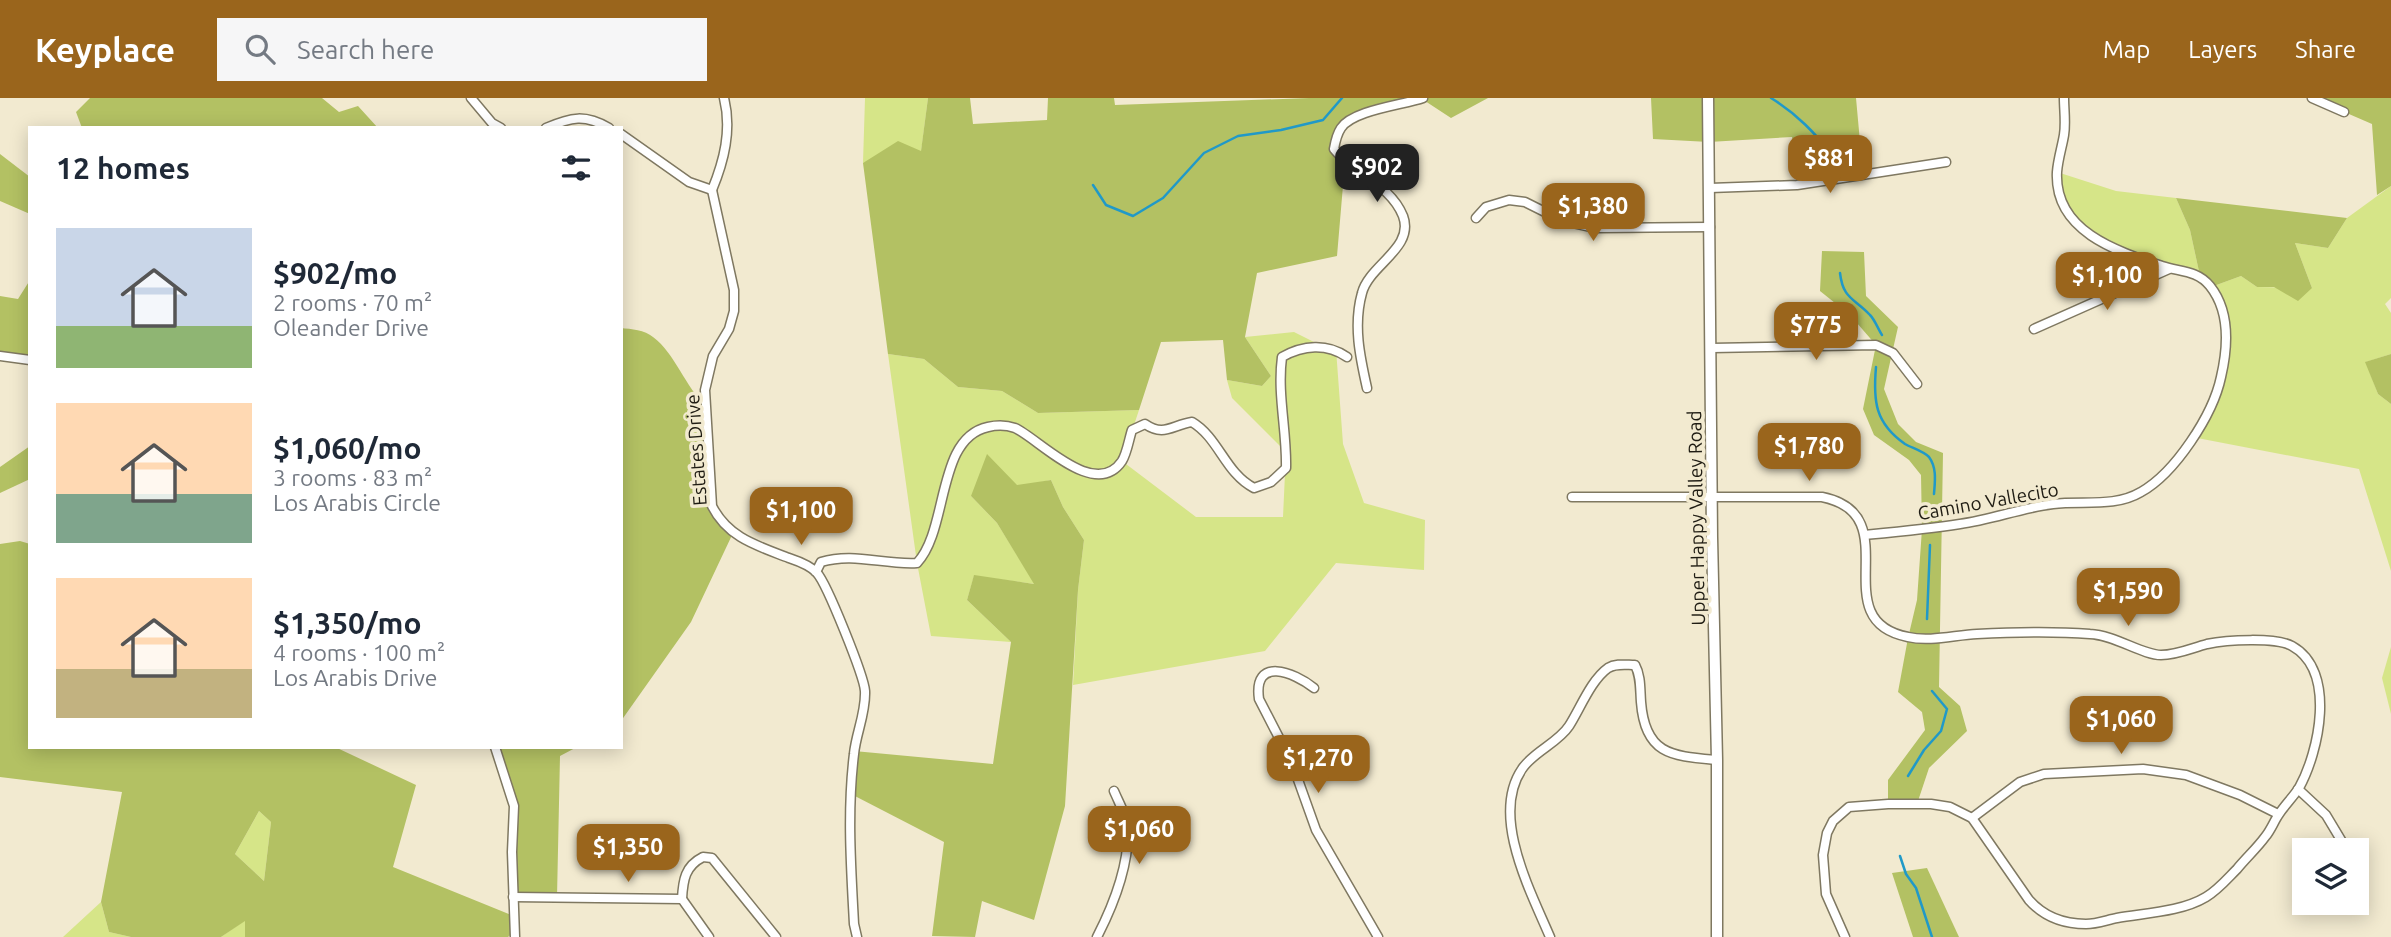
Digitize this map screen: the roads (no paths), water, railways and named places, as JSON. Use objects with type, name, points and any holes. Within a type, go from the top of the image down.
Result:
[{"type":"street","points":[[471,98],[497,126]]},
{"type":"street","points":[[623,135],[689,181],[712,190],[726,145],[724,98]]},
{"type":"street","points":[[1367,388],[1357,343],[1362,292],[1370,276],[1400,243],[1406,232],[1403,216],[1378,183],[1345,162],[1334,149],[1341,127],[1352,119],[1383,107],[1423,98]]},
{"type":"street","name":"Upper Happy Valley Road","points":[[1708,98],[1717,937]]},
{"type":"street","name":"Camino Vallecito","points":[[1865,535],[1962,524],[2054,503],[2122,501],[2140,493],[2163,476],[2192,437],[2218,392],[2226,357],[2225,322],[2211,287],[2200,276],[2124,254],[2098,241],[2079,226],[2066,210],[2059,195],[2057,172],[2064,132],[2064,98]]},
{"type":"street","points":[[2312,98],[2344,112]]},
{"type":"street","points":[[550,126],[567,118],[584,118],[604,126]]},
{"type":"street","points":[[1710,188],[1797,185],[1947,162]]},
{"type":"street","name":"Estates Drive","points":[[712,190],[734,290],[734,311],[729,329],[713,356],[705,390],[712,506],[719,520],[733,533],[816,572]]},
{"type":"street","points":[[1476,218],[1486,207],[1509,200],[1525,202],[1563,221],[1595,229],[1710,227]]},
{"type":"street","points":[[2034,329],[2169,269]]},
{"type":"street","points":[[1712,348],[1876,345],[1893,354],[1917,384]]},
{"type":"street","points":[[856,937],[849,819],[854,751],[865,705],[865,690],[861,673],[825,587],[816,572],[821,562],[839,557],[900,564],[917,563],[925,554],[933,534],[957,448],[971,433],[987,427],[1004,425],[1017,429],[1059,460],[1088,473],[1108,472],[1121,461],[1132,430],[1145,424],[1155,430],[1171,429],[1192,422],[1202,428],[1230,470],[1242,482],[1254,488],[1271,482],[1286,468],[1280,383],[1282,358],[1294,350],[1322,346],[1336,349],[1348,357]]},
{"type":"street","points":[[0,356],[28,360]]},
{"type":"street","points":[[1572,496],[1822,497],[1840,501],[1854,512],[1863,525],[1865,589],[1869,610],[1877,622],[1888,631],[1908,638],[1978,634],[2088,634],[2108,636],[2158,655],[2174,654],[2211,643],[2271,642],[2292,645],[2306,659],[2317,677],[2321,698],[2318,730],[2309,764],[2298,789],[2278,814],[2266,836],[2215,891],[2204,899],[2183,906],[2087,924],[2060,920],[2040,912],[1972,818],[1950,807],[1931,804],[1849,807],[1833,821],[1827,833],[1823,855],[1826,894],[1845,937]]},
{"type":"street","points":[[1550,937],[1522,870],[1513,835],[1510,809],[1512,792],[1522,768],[1567,729],[1585,697],[1608,668],[1619,664],[1634,664],[1639,673],[1643,723],[1651,739],[1666,753],[1717,760]]},
{"type":"street","points":[[1314,688],[1296,675],[1283,670],[1270,672],[1261,680],[1259,699],[1292,763],[1321,840],[1378,937]]},
{"type":"street","points":[[496,751],[514,806],[515,937]]},
{"type":"street","points":[[1972,818],[2020,782],[2044,774],[2143,769],[2186,775],[2240,795],[2278,814]]},
{"type":"street","points":[[2298,789],[2326,815],[2340,838]]},
{"type":"street","points":[[1097,937],[1109,915],[1124,865],[1128,831],[1114,791]]},
{"type":"street","points":[[709,937],[682,899],[683,882],[689,866],[703,857],[712,858],[776,937]]},
{"type":"street","points":[[513,897],[682,899]]},
{"type":"waterway","points":[[1093,185],[1106,205],[1133,216],[1163,198],[1204,153],[1238,136],[1323,120],[1342,98]]},
{"type":"waterway","points":[[1771,98],[1805,124],[1834,157]]},
{"type":"waterway","points":[[1840,273],[1847,293],[1872,317],[1882,335]]},
{"type":"waterway","points":[[1876,367],[1876,401],[1882,419],[1895,436],[1921,451],[1932,461],[1934,494]]},
{"type":"waterway","points":[[1927,619],[1930,545]]},
{"type":"waterway","points":[[1908,776],[1924,750],[1941,731],[1947,709],[1932,691]]},
{"type":"waterway","points":[[1900,856],[1906,874],[1916,888],[1932,937]]}]
